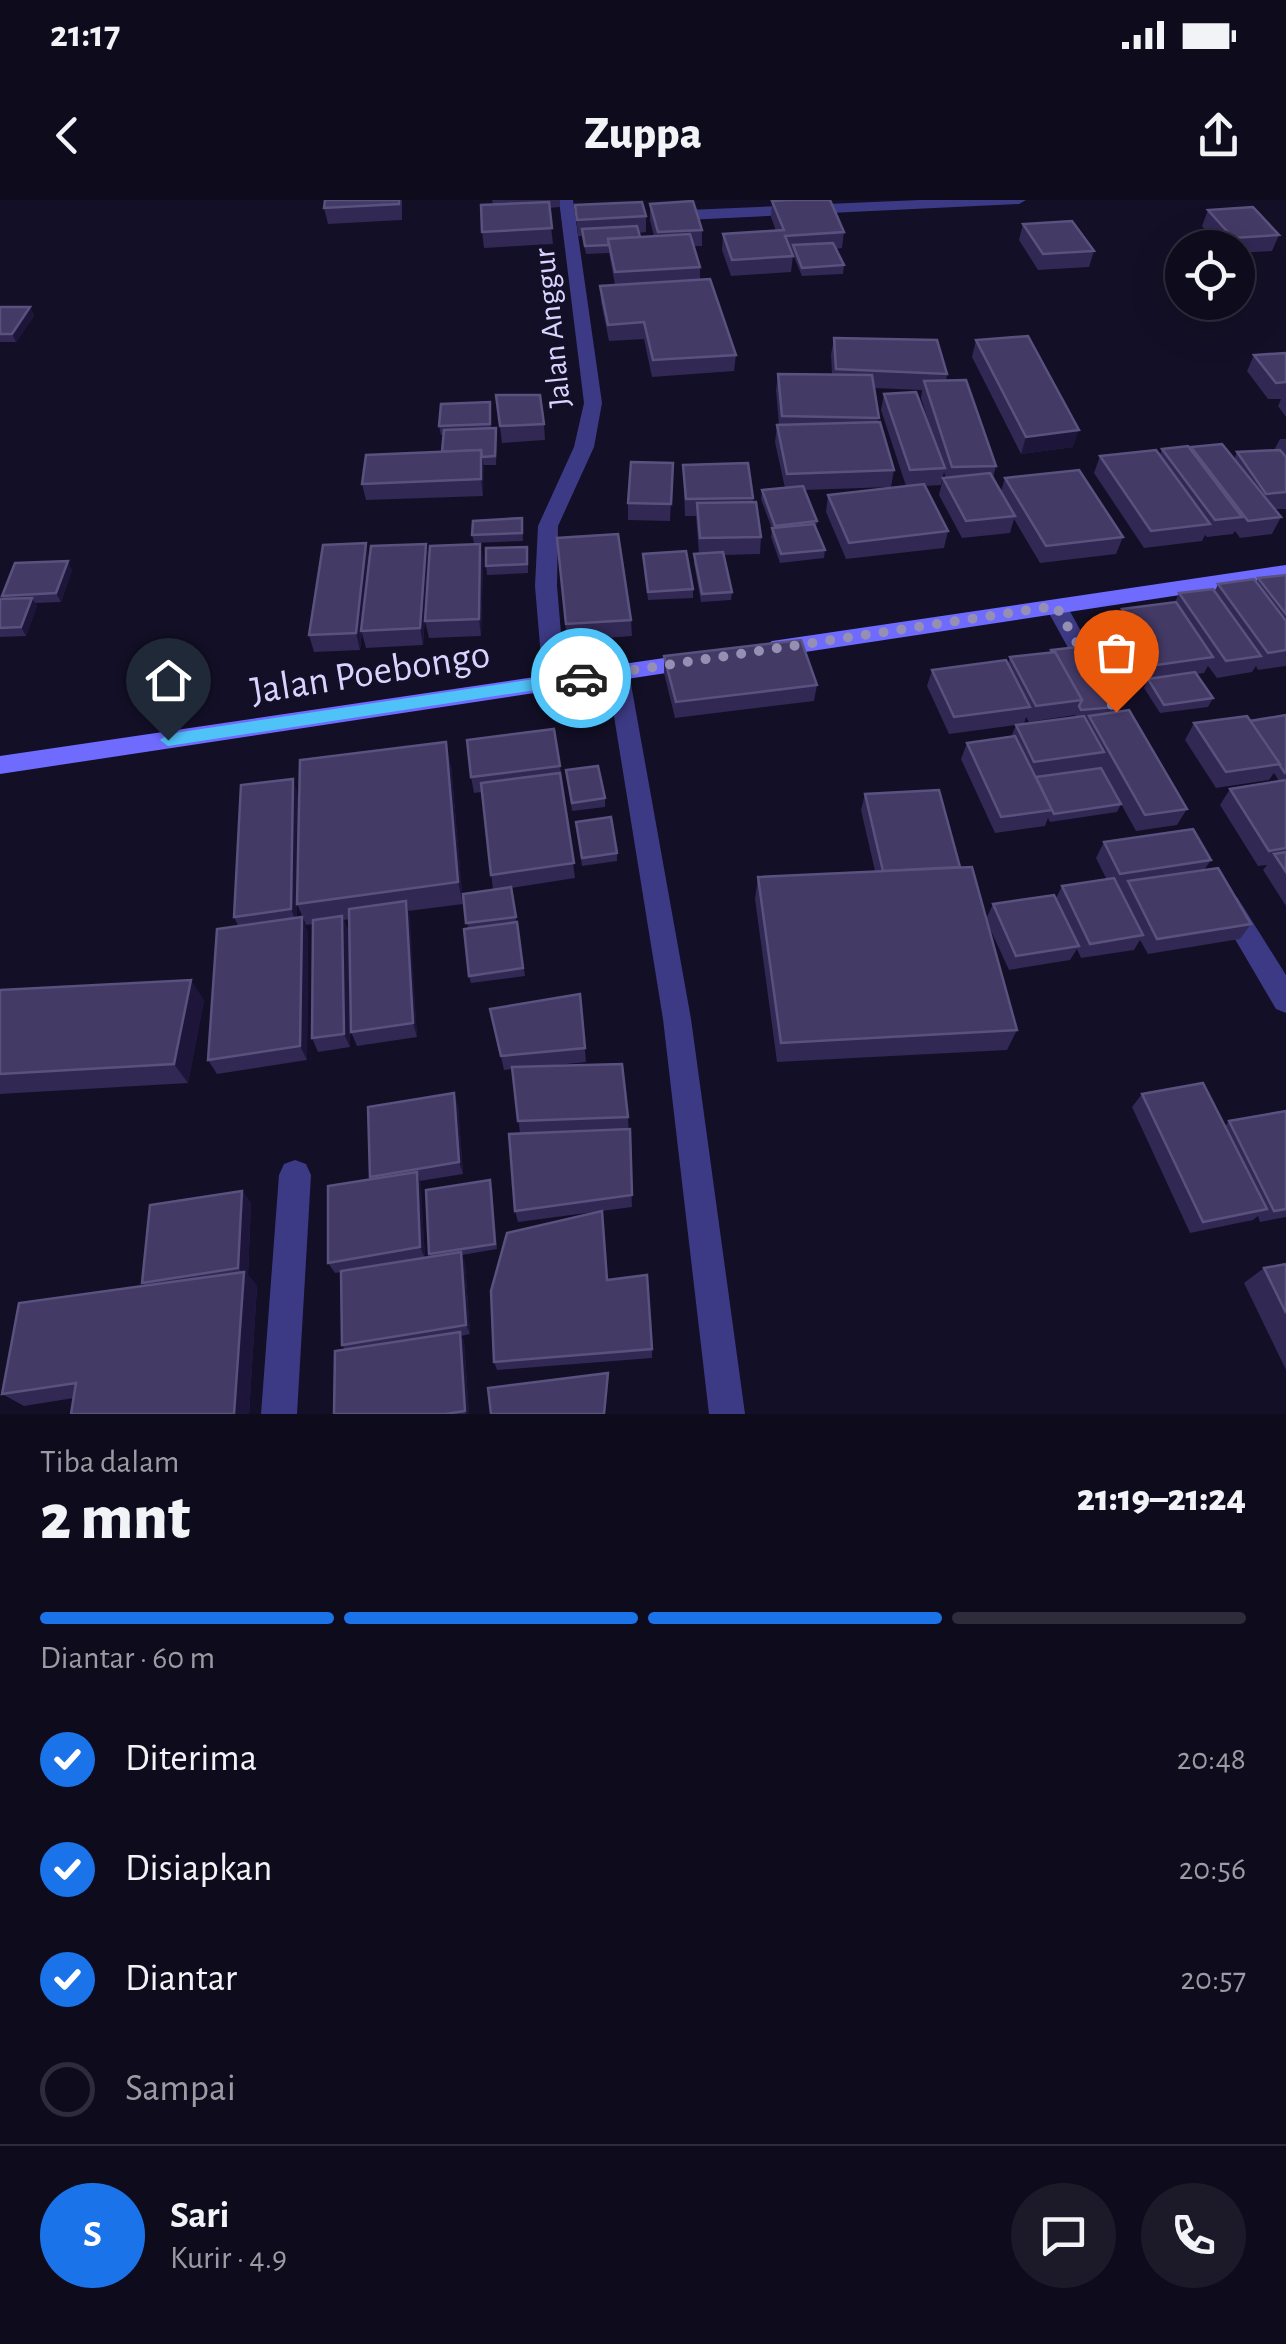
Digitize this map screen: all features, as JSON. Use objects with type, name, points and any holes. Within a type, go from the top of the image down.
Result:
[{"type":"main road","points":[[752,652],[1286,572]]},
{"type":"main road","name":"Jalan Poebongo","points":[[0,765],[713,658]]},
{"type":"street","points":[[645,216],[1019,200]]},
{"type":"street","name":"Jalan Anggur","points":[[554,681],[546,586],[548,526],[584,447],[593,403],[575,212]]},
{"type":"street","points":[[1056,606],[1110,701]]},
{"type":"street","points":[[618,673],[678,1018],[727,1414]]},
{"type":"street","points":[[1214,882],[1286,1000]]},
{"type":"street","points":[[278,1414],[295,1175]]},
{"type":"building","points":[[325,200],[399,200],[399,204],[324,208]]},
{"type":"building","points":[[830,200],[844,232],[785,236],[793,256],[732,260],[723,234],[784,230],[772,201]]},
{"type":"building","points":[[693,201],[702,230],[658,232],[650,204]]},
{"type":"building","points":[[549,202],[552,228],[482,232],[481,205]]},
{"type":"building","points":[[642,202],[646,216],[577,220],[575,205]]},
{"type":"building","points":[[1253,207],[1279,235],[1255,237],[1255,230],[1226,230],[1208,210]]},
{"type":"building","points":[[1072,221],[1094,251],[1043,254],[1023,224]]},
{"type":"building","points":[[637,226],[640,237],[608,239],[609,245],[585,246],[582,229]]},
{"type":"building","points":[[690,234],[700,267],[615,272],[608,239]]},
{"type":"building","points":[[833,243],[844,265],[802,268],[793,245]]},
{"type":"building","points":[[710,279],[736,355],[653,360],[644,322],[608,325],[600,286]]},
{"type":"building","points":[[0,307],[30,307],[12,334],[0,334]]},
{"type":"building","points":[[1028,336],[1079,430],[1026,437],[976,340]]},
{"type":"building","points":[[834,338],[937,340],[947,374],[836,369]]},
{"type":"building","points":[[1286,353],[1286,382],[1276,383],[1254,355]]},
{"type":"building","points":[[778,374],[872,375],[879,418],[782,416]]},
{"type":"building","points":[[966,380],[996,466],[952,467],[924,381]]},
{"type":"building","points":[[916,392],[945,468],[910,470],[884,394]]},
{"type":"building","points":[[496,395],[540,395],[544,424],[500,426]]},
{"type":"building","points":[[490,402],[490,424],[439,426],[441,404]]},
{"type":"building","points":[[880,422],[894,470],[787,474],[777,425]]},
{"type":"building","points":[[496,428],[495,456],[482,457],[481,450],[442,452],[444,430]]},
{"type":"building","points":[[1222,444],[1281,517],[1248,521],[1191,447]]},
{"type":"building","points":[[1188,446],[1242,517],[1215,520],[1162,449]]},
{"type":"building","points":[[481,450],[481,479],[362,484],[366,455]]},
{"type":"building","points":[[1156,450],[1210,524],[1151,531],[1100,456]]},
{"type":"building","points":[[1280,450],[1286,457],[1286,492],[1266,494],[1237,452]]},
{"type":"building","points":[[631,462],[673,463],[671,504],[628,503]]},
{"type":"building","points":[[748,463],[753,498],[686,499],[683,465]]},
{"type":"building","points":[[1079,470],[1123,537],[1046,546],[1005,478]]},
{"type":"building","points":[[990,473],[1015,516],[966,521],[943,478]]},
{"type":"building","points":[[924,484],[948,531],[849,543],[828,495]]},
{"type":"building","points":[[803,486],[817,521],[775,526],[762,490]]},
{"type":"building","points":[[756,502],[761,537],[700,538],[697,503]]},
{"type":"building","points":[[522,518],[522,533],[472,535],[473,521]]},
{"type":"building","points":[[814,524],[825,550],[781,554],[772,528]]},
{"type":"building","points":[[618,534],[631,620],[566,624],[557,538]]},
{"type":"building","points":[[366,543],[356,633],[309,635],[323,545]]},
{"type":"building","points":[[426,544],[420,628],[361,631],[371,546]]},
{"type":"building","points":[[480,544],[479,619],[425,621],[430,546]]},
{"type":"building","points":[[527,547],[527,564],[486,566],[486,548]]},
{"type":"building","points":[[686,551],[693,589],[648,592],[643,554]]},
{"type":"building","points":[[723,552],[732,592],[702,594],[694,554]]},
{"type":"building","points":[[68,561],[56,593],[2,596],[15,563]]},
{"type":"building","points":[[1286,575],[1286,614],[1258,578]]},
{"type":"building","points":[[1254,579],[1286,621],[1286,650],[1268,653],[1218,584]]},
{"type":"building","points":[[1213,589],[1261,656],[1226,661],[1179,593]]},
{"type":"building","points":[[32,598],[21,627],[0,628],[0,599]]},
{"type":"building","points":[[1176,602],[1213,657],[1157,665],[1122,609]]},
{"type":"building","points":[[801,640],[817,685],[676,702],[664,656]]},
{"type":"building","points":[[1086,646],[1117,707],[1081,710],[1082,700],[1051,650]]},
{"type":"building","points":[[1055,652],[1082,700],[1036,706],[1010,657]]},
{"type":"building","points":[[1006,660],[1030,707],[954,717],[932,670]]},
{"type":"building","points":[[1195,672],[1213,698],[1164,705],[1148,679]]},
{"type":"building","points":[[1129,710],[1187,809],[1145,815],[1089,716]]},
{"type":"building","points":[[1286,715],[1286,773],[1285,773],[1250,721]]},
{"type":"building","points":[[1084,716],[1104,752],[1034,762],[1016,725]]},
{"type":"building","points":[[1247,716],[1280,764],[1226,772],[1194,723]]},
{"type":"building","points":[[554,729],[560,766],[471,777],[467,740]]},
{"type":"building","points":[[1015,736],[1052,810],[1001,817],[967,743]]},
{"type":"building","points":[[446,742],[458,882],[297,904],[300,760]]},
{"type":"building","points":[[598,766],[605,798],[572,803],[566,770]]},
{"type":"building","points":[[1101,768],[1121,804],[1054,814],[1036,777]]},
{"type":"building","points":[[560,773],[574,863],[491,875],[481,783]]},
{"type":"building","points":[[293,779],[291,909],[234,917],[241,785]]},
{"type":"building","points":[[1286,780],[1286,848],[1269,851],[1230,789]]},
{"type":"building","points":[[939,790],[960,867],[883,871],[865,794]]},
{"type":"building","points":[[611,817],[617,853],[582,858],[576,822]]},
{"type":"building","points":[[1193,829],[1211,860],[1120,874],[1104,842]]},
{"type":"building","points":[[1286,852],[1286,872],[1274,854]]},
{"type":"building","points":[[972,867],[1017,1030],[781,1043],[758,877]]},
{"type":"building","points":[[1218,868],[1251,924],[1157,939],[1128,881]]},
{"type":"building","points":[[1114,878],[1143,935],[1090,944],[1062,886]]},
{"type":"building","points":[[511,887],[516,917],[466,923],[463,894]]},
{"type":"building","points":[[1054,895],[1079,946],[1016,956],[993,904]]},
{"type":"building","points":[[406,901],[413,1023],[351,1032],[349,909]]},
{"type":"building","points":[[342,916],[344,1034],[312,1038],[313,920]]},
{"type":"building","points":[[302,917],[300,1046],[208,1060],[217,929]]},
{"type":"building","points":[[517,922],[523,968],[469,976],[464,929]]},
{"type":"building","points":[[191,980],[174,1064],[0,1074],[0,990]]},
{"type":"building","points":[[580,994],[585,1048],[501,1056],[490,1009]]},
{"type":"building","points":[[622,1064],[628,1117],[518,1121],[512,1067]]},
{"type":"building","points":[[1203,1083],[1267,1209],[1203,1222],[1142,1094]]},
{"type":"building","points":[[454,1093],[459,1162],[370,1177],[368,1107]]},
{"type":"building","points":[[1286,1111],[1286,1209],[1274,1211],[1229,1121]]},
{"type":"building","points":[[630,1129],[632,1195],[515,1211],[509,1134]]},
{"type":"building","points":[[417,1172],[420,1247],[328,1263],[328,1186]]},
{"type":"building","points":[[490,1180],[495,1244],[429,1254],[426,1190]]},
{"type":"building","points":[[242,1191],[238,1268],[142,1283],[150,1205]]},
{"type":"building","points":[[602,1211],[607,1280],[647,1275],[652,1349],[494,1362],[491,1291],[507,1233]]},
{"type":"building","points":[[461,1252],[466,1325],[342,1345],[341,1271]]},
{"type":"building","points":[[1286,1264],[1286,1313],[1264,1268]]},
{"type":"building","points":[[244,1272],[234,1414],[71,1414],[76,1383],[2,1394],[19,1303]]},
{"type":"building","points":[[460,1332],[465,1411],[334,1414],[335,1351]]},
{"type":"building","points":[[608,1373],[604,1414],[491,1414],[488,1388]]},
{"type":"way so far","points":[[581,678],[1056,606],[1116,712]]},
{"type":"route","points":[[168,740],[581,678]]}]
